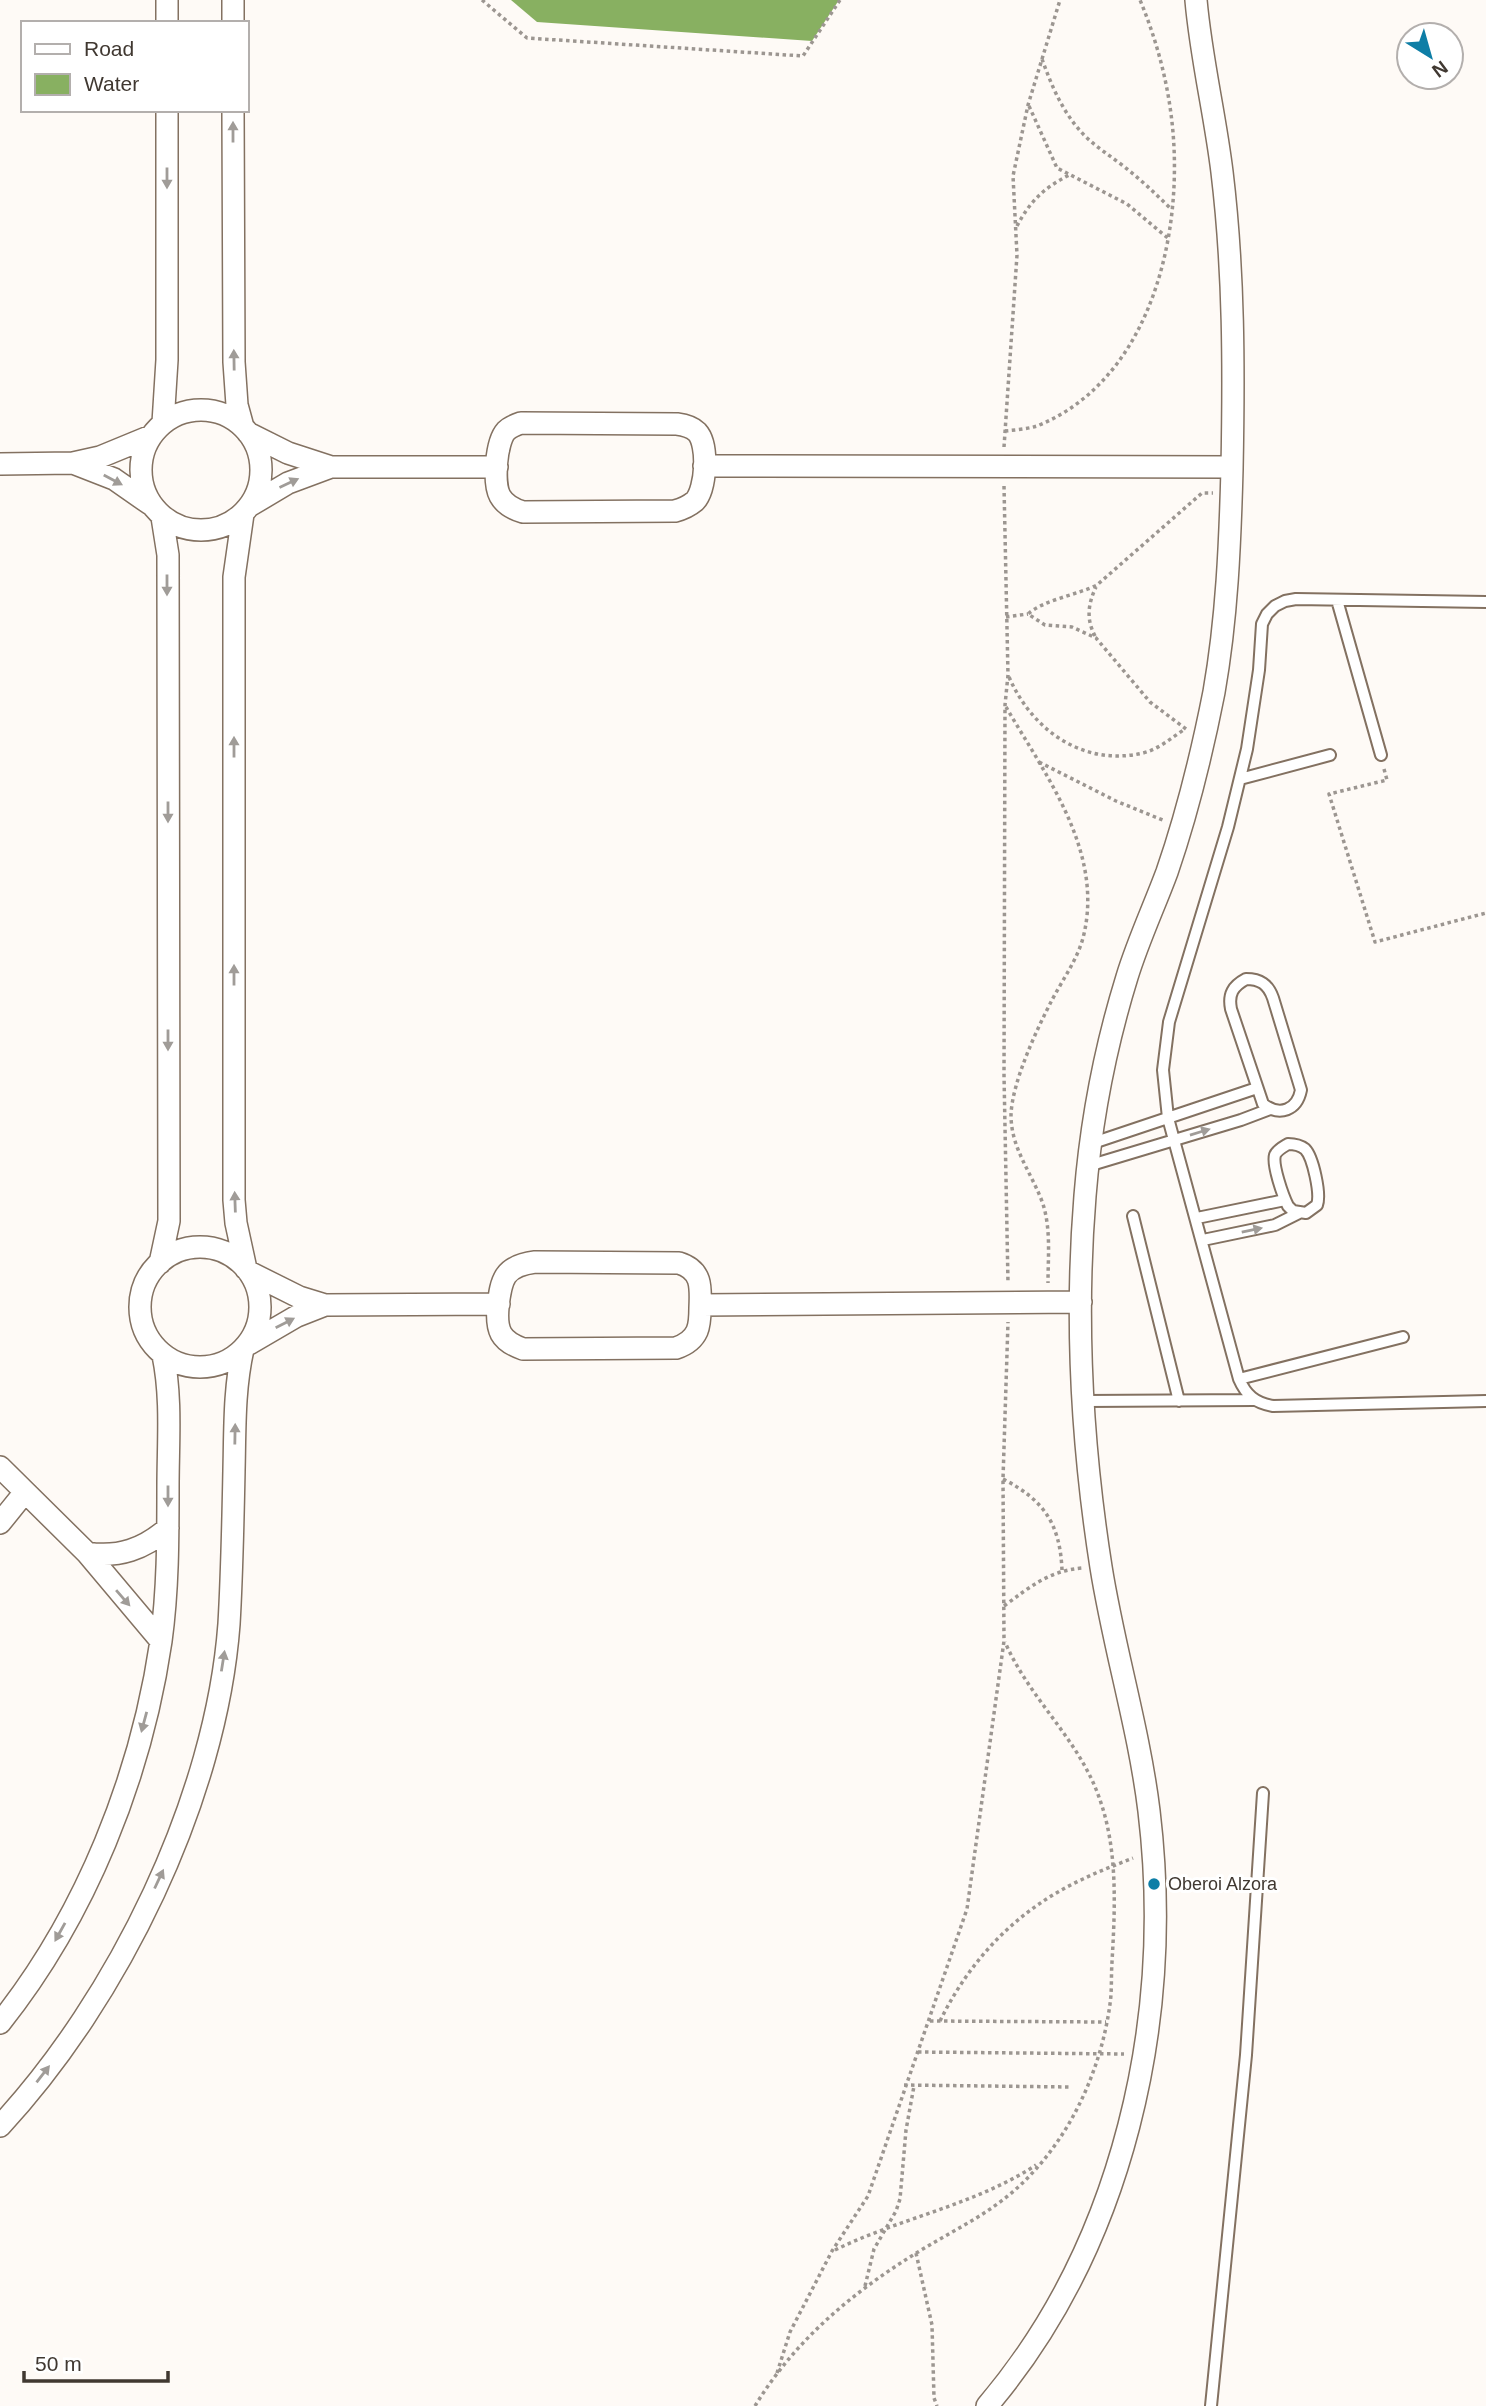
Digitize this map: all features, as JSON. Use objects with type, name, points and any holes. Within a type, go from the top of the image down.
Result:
[{"type":"street","points":[[167,0],[167,21]]},
{"type":"street","points":[[233,0],[233,21]]},
{"type":"street","points":[[987,2406],[1034,2342],[1066,2289],[1093,2233],[1115,2175],[1129,2127],[1144,2054],[1155,1952],[1156,1901],[1149,1815],[1138,1746],[1101,1566],[1088,1461],[1081,1302],[1082,1243],[1097,1093],[1129,969],[1181,828],[1195,732],[1224,625],[1232,493],[1235,349],[1228,231],[1214,114],[1196,0]]},
{"type":"street","points":[[160,1263],[169,1221],[168,555],[156,510],[142,488],[140,470],[143,452],[157,430],[167,360],[167,112]]},
{"type":"street","points":[[0,2126],[58,2055],[100,1995],[135,1930],[169,1857],[197,1783],[216,1706],[229,1627],[236,1389],[245,1347],[257,1328],[260,1309],[258,1289],[248,1270],[236,1223],[234,1200],[234,577],[246,510],[258,489],[261,470],[258,450],[246,430],[237,405],[234,362],[233,112]]},
{"type":"street","points":[[0,464],[73,463],[100,457],[157,430],[183,413],[204,410],[225,415],[246,430],[289,453],[331,467],[497,467]]},
{"type":"street","points":[[521,424],[677,424],[688,426],[698,433],[703,443],[702,490],[686,507],[664,512],[523,512],[505,503],[499,495],[496,485],[497,467],[500,440],[512,426],[521,424]]},
{"type":"street","points":[[73,463],[114,479],[181,528],[203,531],[225,526],[288,483],[331,467]]},
{"type":"street","points":[[704,466],[1232,467]]},
{"type":"street","points":[[325,1305],[289,1321],[225,1362],[204,1367],[183,1365],[163,1355],[151,1342],[143,1327],[140,1310],[142,1292],[149,1276],[160,1263],[181,1250],[205,1247],[228,1254],[248,1270],[286,1291],[325,1305],[499,1304]]},
{"type":"street","points":[[535,1262],[679,1263],[695,1272],[700,1280],[698,1330],[685,1345],[676,1348],[523,1349],[506,1340],[497,1323],[499,1304],[500,1285],[505,1276],[524,1264],[535,1262]]},
{"type":"street","points":[[701,1306],[1081,1302]]},
{"type":"street","points":[[0,2023],[46,1958],[79,1898],[107,1837],[130,1773],[148,1708],[161,1641],[168,1574],[168,1391],[163,1355]]},
{"type":"street","points":[[0,1467],[87,1553],[161,1641]]},
{"type":"street","points":[[0,1523],[25,1492]]},
{"type":"street","points":[[87,1553],[101,1555],[130,1551],[157,1538],[168,1528]]},
{"type":"lane","points":[[1337,600],[1381,755]]},
{"type":"lane","points":[[1254,1400],[1247,1394],[1240,1378],[1168,1118],[1163,1070],[1169,1022],[1240,779],[1254,709],[1262,624],[1275,606],[1285,601],[1486,601]]},
{"type":"lane","points":[[1240,779],[1330,755]]},
{"type":"lane","points":[[1246,979],[1264,982],[1270,989],[1301,1090],[1295,1105],[1279,1112],[1263,1104],[1257,1088],[1229,999],[1237,983],[1246,979]]},
{"type":"lane","points":[[1090,1144],[1257,1088]]},
{"type":"lane","points":[[1088,1166],[1270,1109]]},
{"type":"lane","points":[[1203,1240],[1275,1225],[1312,1210],[1320,1198],[1309,1155],[1297,1144],[1288,1144],[1275,1155],[1275,1164],[1285,1200],[1293,1211],[1300,1213]]},
{"type":"lane","points":[[1197,1218],[1285,1200]]},
{"type":"lane","points":[[1133,1216],[1179,1401]]},
{"type":"lane","points":[[1240,1378],[1403,1336]]},
{"type":"lane","points":[[1085,1401],[1254,1400],[1273,1406],[1486,1401]]},
{"type":"lane","points":[[1211,2406],[1246,2055],[1263,1793]]},
{"type":"path","points":[[482,0],[527,38],[803,57],[840,0]]},
{"type":"path","points":[[777,2373],[790,2332],[832,2251],[868,2196],[904,2085],[967,1909],[1004,1641],[1003,1479],[1009,1304],[1004,1075],[1005,705],[1008,675],[1004,466],[1017,255],[1013,176],[1028,104],[1060,0]]},
{"type":"path","points":[[1005,431],[1035,427],[1070,408],[1094,389],[1119,362],[1135,337],[1150,304],[1168,239],[1172,211],[1171,115],[1157,52],[1140,0]]},
{"type":"path","points":[[1042,57],[1054,91],[1083,134],[1156,193],[1172,211]]},
{"type":"path","points":[[1028,104],[1058,167],[1127,204],[1168,239]]},
{"type":"path","points":[[1017,226],[1036,196],[1069,175]]},
{"type":"path","points":[[1005,617],[1028,614],[1049,602],[1081,593],[1097,585],[1202,493],[1232,493]]},
{"type":"path","points":[[1097,585],[1089,606],[1089,618],[1097,638],[1150,702],[1195,732]]},
{"type":"path","points":[[1028,614],[1045,625],[1072,627],[1097,638]]},
{"type":"path","points":[[1008,675],[1018,697],[1032,717],[1050,733],[1071,745],[1094,753],[1142,753],[1195,732]]},
{"type":"path","points":[[1005,705],[1074,832],[1088,885],[1083,939],[1073,964],[1058,987],[1034,1038],[1011,1113],[1013,1136],[1020,1158],[1042,1200],[1049,1230],[1048,1303]]},
{"type":"path","points":[[1381,755],[1387,780],[1329,793],[1375,942],[1486,913]]},
{"type":"path","points":[[1037,761],[1116,801],[1181,828]]},
{"type":"path","points":[[1003,1479],[1023,1490],[1041,1505],[1054,1525],[1061,1547],[1062,1570]]},
{"type":"path","points":[[1004,1606],[1038,1582],[1062,1570],[1101,1566]]},
{"type":"path","points":[[755,2406],[777,2373],[824,2320],[864,2288],[916,2253],[975,2220],[1005,2199],[1032,2174],[1065,2132],[1082,2102],[1099,2053],[1110,2005],[1114,1928],[1113,1867],[1107,1825],[1090,1775],[1063,1730],[1029,1688],[1004,1641]]},
{"type":"path","points":[[940,2021],[967,1972],[1004,1930],[1054,1894],[1113,1867]]},
{"type":"path","points":[[929,2021],[1106,2022]]},
{"type":"path","points":[[918,2052],[1144,2054]]},
{"type":"path","points":[[904,2085],[1069,2087]]},
{"type":"path","points":[[864,2288],[874,2249],[900,2199],[905,2130],[914,2085]]},
{"type":"path","points":[[832,2251],[888,2226],[991,2191],[1016,2179],[1041,2162]]},
{"type":"path","points":[[916,2253],[932,2326],[934,2398],[937,2406]]},
{"type":"water","points":[[511,0],[839,0],[812,41],[537,22]]},
{"type":"place","name":"Oberoi Alzora","points":[[1154,1884]]}]
